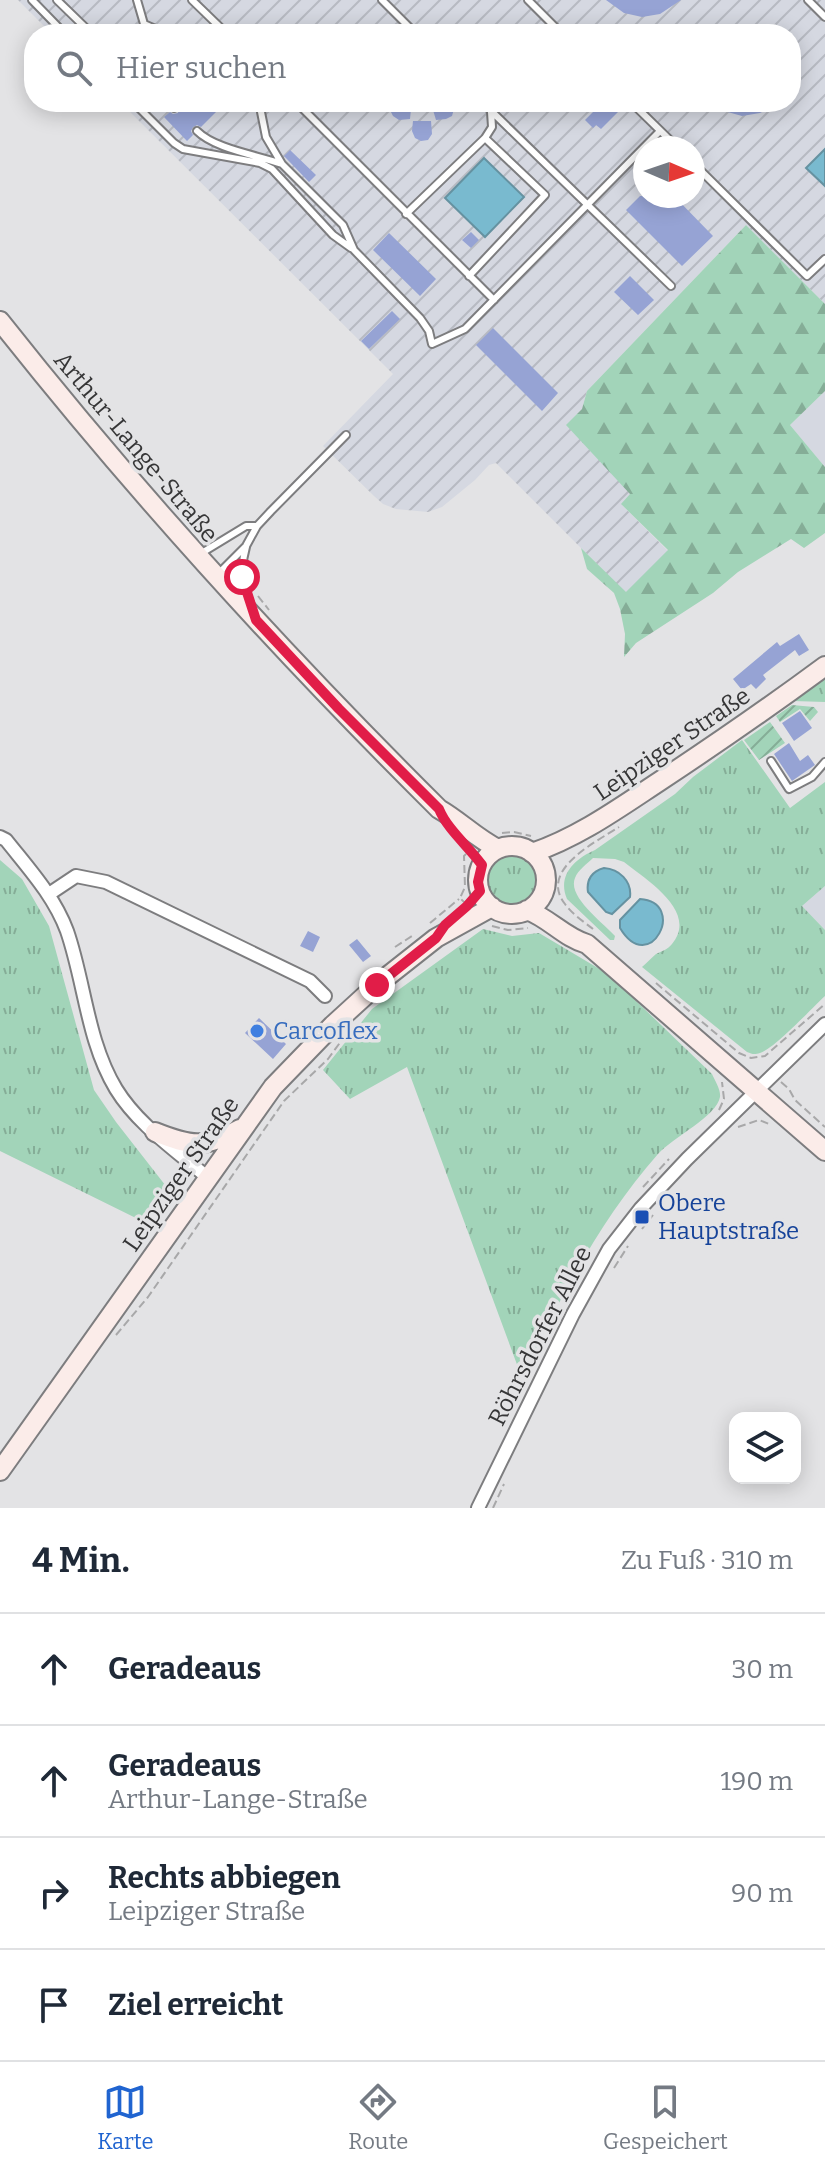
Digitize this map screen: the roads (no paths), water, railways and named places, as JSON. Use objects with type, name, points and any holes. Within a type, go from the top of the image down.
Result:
[{"type":"main road","name":"Arthur-Lange-Straße","points":[[0,321],[89,431],[215,577],[265,619],[339,709],[439,809],[479,839],[498,842]]},
{"type":"main road","name":"Leipziger Straße","points":[[534,845],[553,846],[594,825],[776,703],[825,666]]},
{"type":"main road","name":"Arthur-Lange-Straße","points":[[439,809],[443,819],[482,865]]},
{"type":"main road","name":"Leipziger Straße","points":[[545,872],[584,838],[594,825]]},
{"type":"main road","points":[[498,842],[506,846],[534,845],[546,883],[538,902],[527,910],[510,914],[492,907],[480,891],[478,882],[488,856],[498,842]]},
{"type":"main road","name":"Leipziger Straße","points":[[0,1471],[273,1087],[333,1025],[480,891]]},
{"type":"main road","points":[[543,893],[582,935],[593,940],[825,1151]]},
{"type":"main road","name":"Leipziger Straße","points":[[432,932],[492,907]]},
{"type":"main road","points":[[527,910],[549,920],[578,942],[593,940]]},
{"type":"main road","points":[[155,1132],[196,1144],[210,1143],[242,1128]]},
{"type":"street","points":[[0,837],[6,840],[49,894],[67,931],[97,1049],[116,1089],[139,1118],[208,1178]]},
{"type":"street","points":[[49,894],[76,876],[106,882],[310,981],[325,996]]},
{"type":"street","name":"Röhrsdorfer Allee","points":[[478,1508],[573,1314],[609,1249],[641,1208],[687,1159],[825,1024]]},
{"type":"lane","points":[[32,0],[55,24]]},
{"type":"lane","points":[[57,0],[82,24]]},
{"type":"lane","points":[[137,0],[144,24]]},
{"type":"lane","points":[[192,0],[217,24]]},
{"type":"lane","points":[[382,0],[406,24]]},
{"type":"lane","points":[[528,0],[552,24]]},
{"type":"lane","points":[[808,0],[825,17]]},
{"type":"lane","points":[[143,112],[183,149],[260,163],[272,169],[333,235],[354,250],[420,318],[429,331],[432,344],[465,329],[660,131]]},
{"type":"lane","points":[[261,112],[266,137],[282,164],[343,225],[354,250]]},
{"type":"lane","points":[[306,112],[494,300]]},
{"type":"lane","points":[[406,214],[485,138],[492,127],[490,112]]},
{"type":"lane","points":[[491,112],[671,286]]},
{"type":"lane","points":[[641,112],[665,136]]},
{"type":"lane","points":[[197,131],[223,146],[282,164]]},
{"type":"lane","points":[[469,276],[545,195],[485,138]]},
{"type":"lane","points":[[705,175],[807,276],[825,259]]},
{"type":"lane","points":[[265,619],[242,577],[246,546],[257,526],[346,435]]},
{"type":"lane","points":[[197,556],[246,526],[257,526]]},
{"type":"lane","points":[[215,577],[246,546]]},
{"type":"lane","points":[[771,761],[789,789],[812,777],[825,762]]},
{"type":"water","points":[[825,149],[825,186],[806,168]]},
{"type":"water","points":[[484,158],[524,197],[485,237],[445,198]]},
{"type":"water","points":[[604,868],[623,877],[630,891],[630,897],[612,914],[606,912],[588,892],[591,877]]},
{"type":"water","points":[[640,899],[654,903],[661,912],[663,923],[652,942],[643,945],[631,941],[620,928],[620,920]]},
{"type":"place","name":"Carcoflex","points":[[257,1031]]},
{"type":"place","name":"Obere Hauptstraße","points":[[642,1217]]}]
